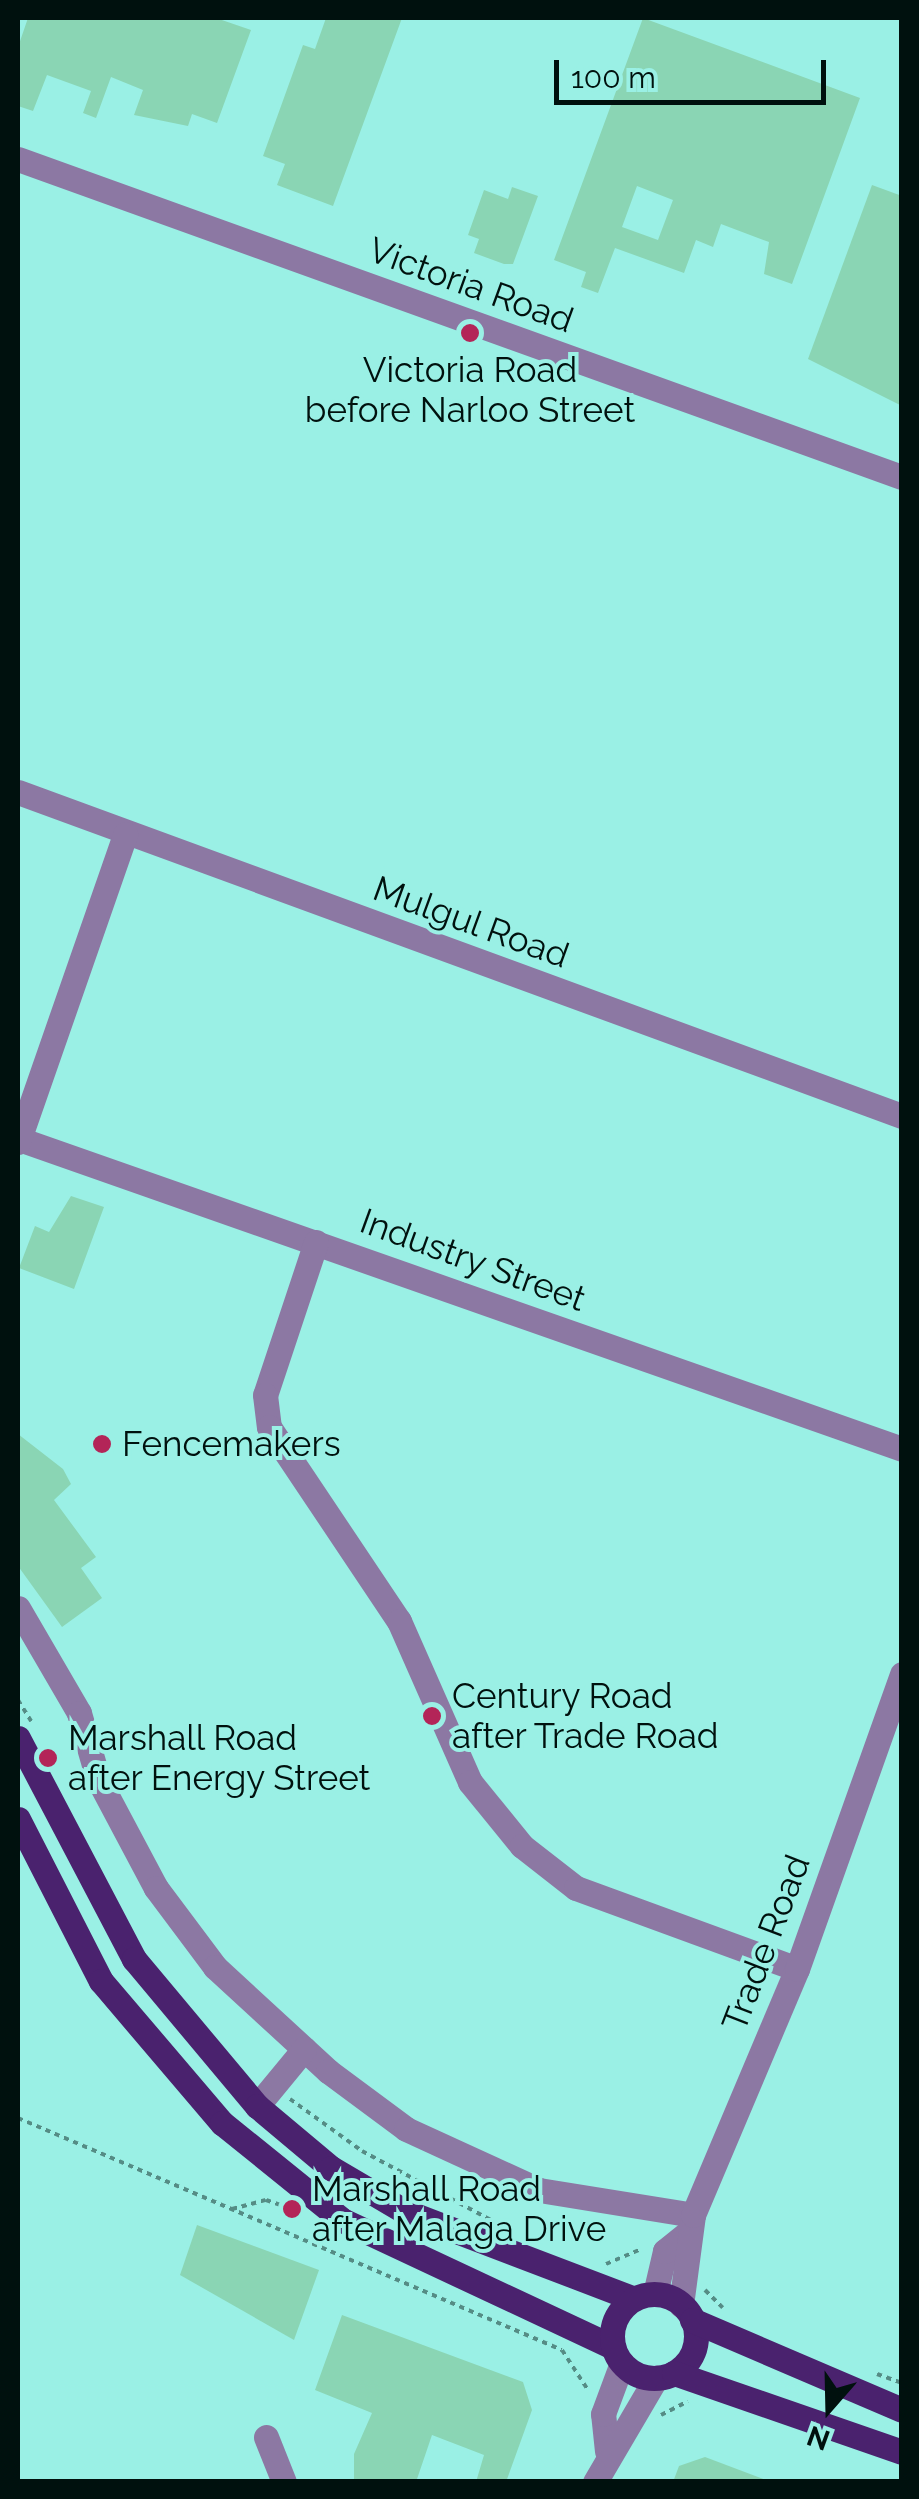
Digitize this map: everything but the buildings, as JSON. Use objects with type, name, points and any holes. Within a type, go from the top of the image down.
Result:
[{"type":"main road","points":[[18,1738],[85,1874],[192,2038],[256,2106],[331,2168],[404,2211],[687,2312],[902,2410]]},
{"type":"main road","points":[[18,1820],[101,1982],[162,2062],[306,2193],[386,2244],[617,2355],[665,2375],[902,2452]]},
{"type":"main road","points":[[53,1888],[85,1874]]},
{"type":"main road","points":[[617,2355],[613,2325],[644,2297]]},
{"type":"main road","points":[[665,2375],[693,2350],[687,2312]]},
{"type":"street","name":"Victoria Road","points":[[18,159],[902,477]]},
{"type":"street","name":"Mulgul Road","points":[[18,792],[902,1116]]},
{"type":"street","points":[[18,1141],[125,834]]},
{"type":"street","name":"Industry Street","points":[[18,1141],[902,1449]]},
{"type":"street","points":[[316,1242],[265,1395],[269,1427],[400,1621],[470,1782],[522,1846],[576,1888],[797,1969]]},
{"type":"street","points":[[18,1608],[79,1713],[98,1779],[156,1888],[216,1967],[304,2049],[406,2130],[539,2190],[690,2224]]},
{"type":"street","name":"Trade Road","points":[[644,2297],[665,2251],[690,2224],[797,1969],[902,1674]]},
{"type":"street","points":[[256,2106],[304,2049]]},
{"type":"street","name":"Trade Road","points":[[687,2312],[690,2224]]},
{"type":"street","points":[[606,2452],[603,2414],[617,2355]]},
{"type":"street","points":[[595,2482],[606,2452],[632,2425],[665,2375]]},
{"type":"street","points":[[266,2437],[284,2482]]},
{"type":"path","points":[[18,2118],[562,2350],[603,2414]]},
{"type":"path","points":[[232,2209],[266,2200],[292,2208]]},
{"type":"path","points":[[632,2425],[689,2401],[703,2405]]},
{"type":"place","name":"Victoria Road before Narloo Street","points":[[470,333]]},
{"type":"place","name":"Fencemakers","points":[[102,1444]]},
{"type":"place","name":"Century Road after Trade Road","points":[[432,1716]]},
{"type":"place","name":"Marshall Road after Energy Street","points":[[48,1758]]},
{"type":"place","name":"Marshall Road after Malaga Drive","points":[[292,2209]]}]
